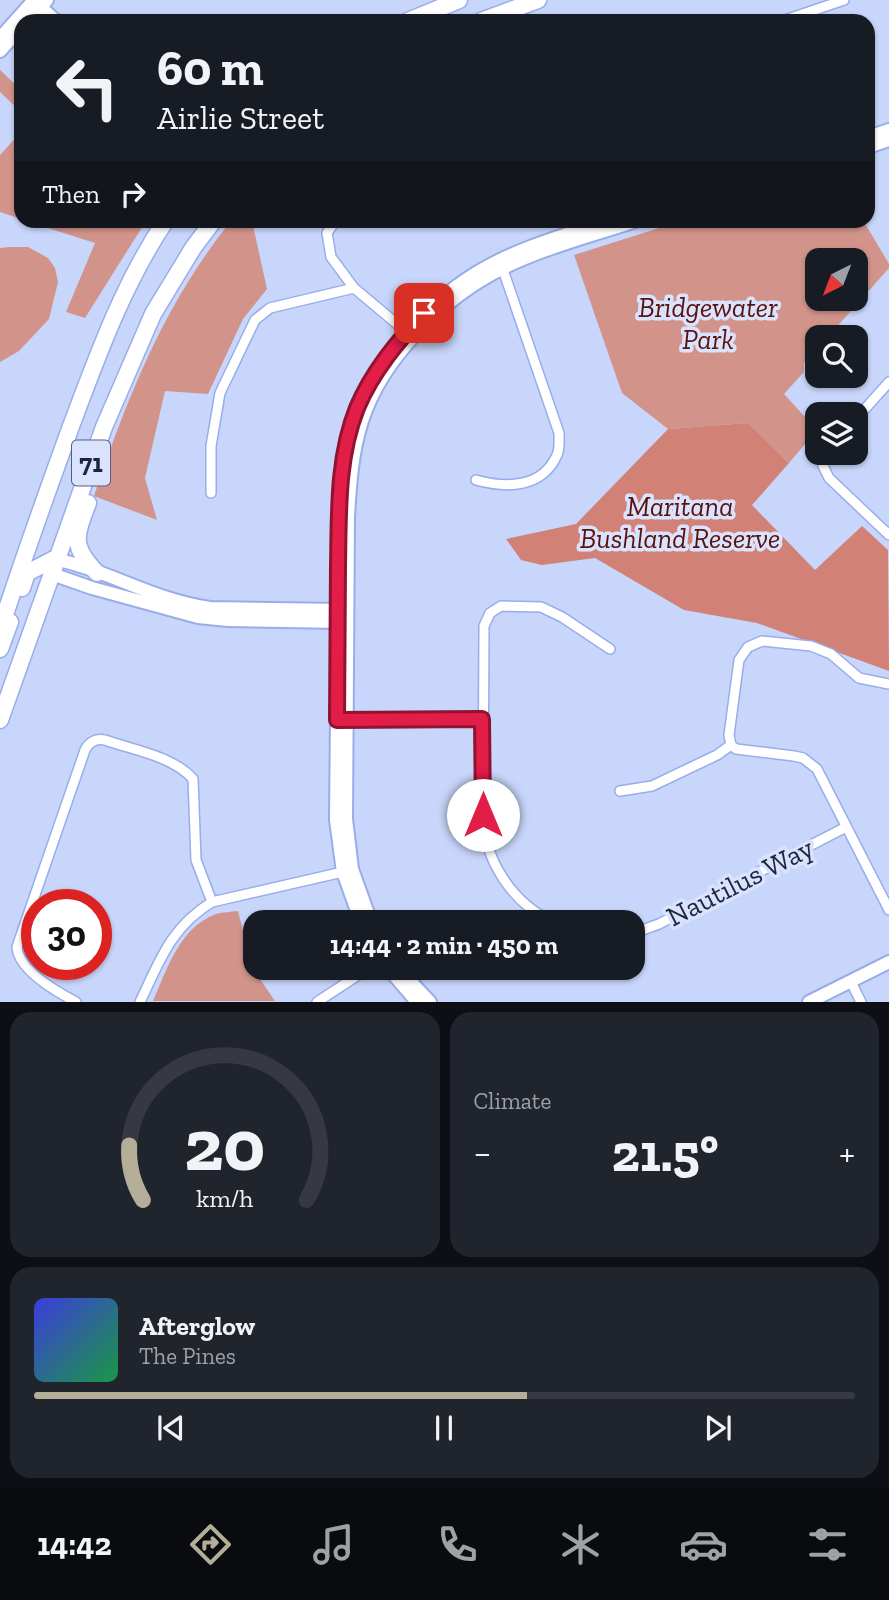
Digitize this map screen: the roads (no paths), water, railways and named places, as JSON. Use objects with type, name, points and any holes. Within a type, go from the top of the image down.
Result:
[{"type":"highway","points":[[425,14],[459,0]]},
{"type":"highway","points":[[500,14],[538,0]]},
{"type":"highway","points":[[150,228],[146,234],[150,244]]},
{"type":"highway","name":"71","points":[[0,630],[85,389],[117,311],[161,228]]},
{"type":"highway","name":"71","points":[[0,720],[52,564],[96,449],[153,314],[208,228]]},
{"type":"highway","points":[[96,449],[102,463],[77,540],[81,557],[97,573]]},
{"type":"highway","points":[[0,649],[27,573],[52,564],[35,544],[38,517]]},
{"type":"street","points":[[803,14],[844,0]]},
{"type":"street","points":[[0,38],[14,27]]},
{"type":"street","points":[[0,51],[14,36]]},
{"type":"street","points":[[330,228],[327,233],[331,257],[354,288],[410,335]]},
{"type":"street","points":[[358,910],[336,820],[342,720],[342,616],[350,482],[362,420],[410,335],[520,251],[587,228]]},
{"type":"street","points":[[501,264],[615,228]]},
{"type":"street","points":[[475,480],[499,486],[519,485],[542,474],[558,454],[559,433],[501,264]]},
{"type":"street","points":[[211,493],[211,446],[220,393],[255,320],[270,308],[354,288]]},
{"type":"street","points":[[868,405],[889,382]]},
{"type":"street","points":[[822,465],[824,473],[836,486],[889,535]]},
{"type":"street","points":[[52,564],[92,588],[198,617],[228,620],[342,616]]},
{"type":"street","points":[[52,564],[97,573],[190,606],[342,616]]},
{"type":"street","points":[[533,910],[512,891],[495,865],[483,826],[484,626],[495,609],[501,606],[548,609],[610,649]]},
{"type":"street","points":[[731,745],[730,726],[740,660],[753,643],[776,641],[823,649],[859,678],[889,684]]},
{"type":"street","points":[[342,720],[482,719]]},
{"type":"street","points":[[76,1002],[55,991],[25,966],[17,955],[17,947],[85,750],[91,743],[101,739],[117,744],[180,767],[193,779],[196,860],[212,902]]},
{"type":"street","points":[[620,791],[652,786],[717,755],[731,745]]},
{"type":"street","points":[[731,745],[744,751],[794,756],[811,763],[817,769],[889,910]]},
{"type":"street","name":"Nautilus Way","points":[[645,929],[846,827]]},
{"type":"street","points":[[140,1002],[173,935],[212,902],[347,871]]},
{"type":"street","points":[[347,871],[365,910]]},
{"type":"street","points":[[829,1002],[889,962]]},
{"type":"street","points":[[809,1002],[889,971]]},
{"type":"street","points":[[317,1002],[351,980]]},
{"type":"street","points":[[398,980],[417,1002]]},
{"type":"street","points":[[409,980],[430,1002]]},
{"type":"street","points":[[852,985],[861,1002]]},
{"type":"park label","name":"Bridgewater Park","points":[[708,323]]},
{"type":"park label","name":"Maritana Bushland Reserve","points":[[680,522]]}]
